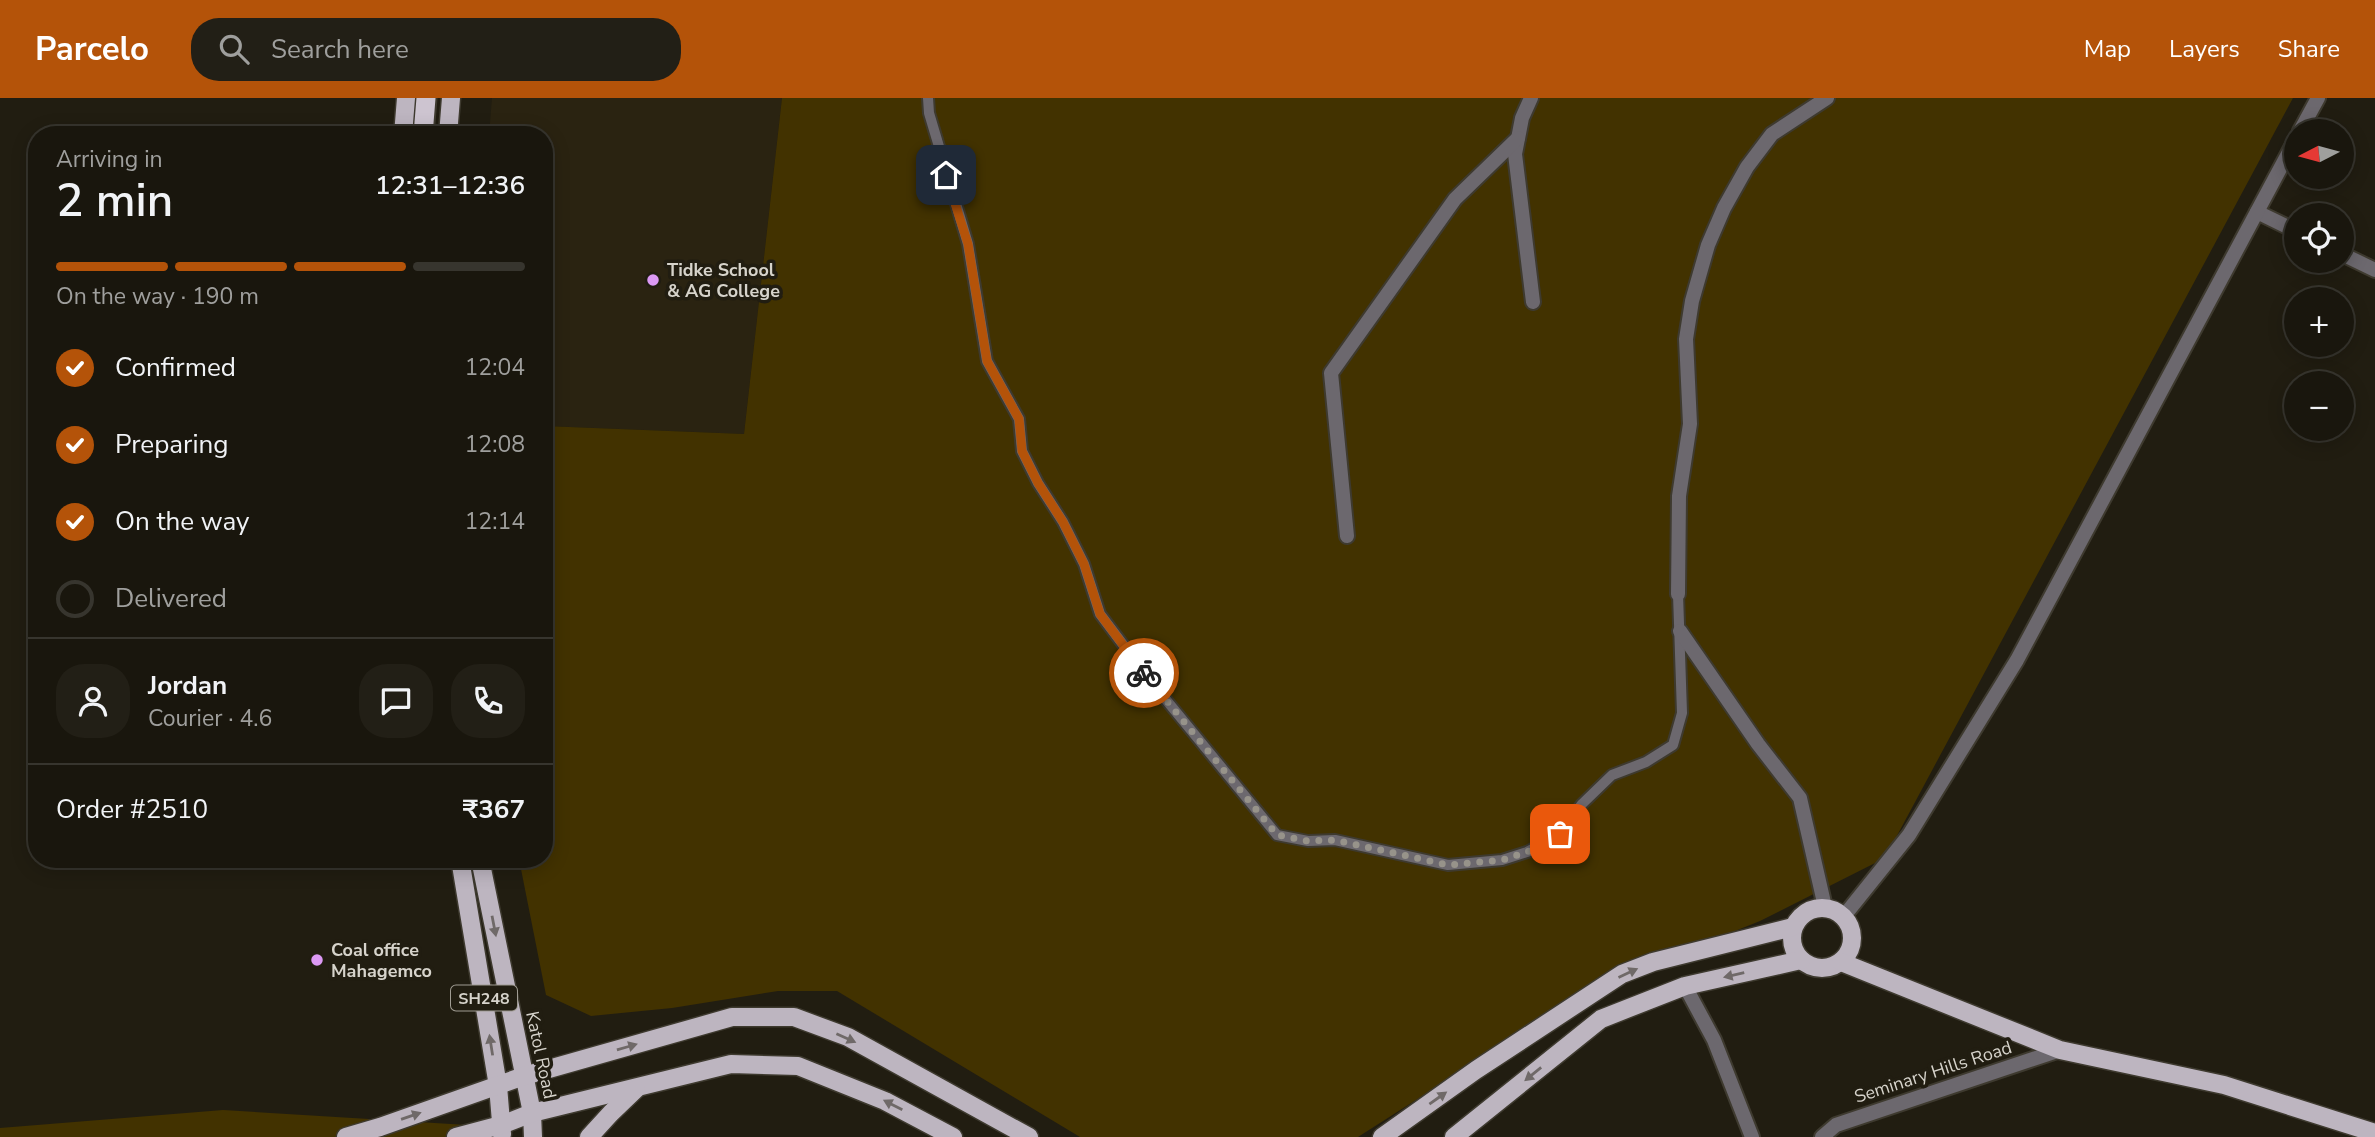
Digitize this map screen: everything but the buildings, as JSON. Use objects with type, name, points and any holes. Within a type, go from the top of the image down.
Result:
[{"type":"highway","points":[[424,126],[426,98]]},
{"type":"highway","points":[[435,126],[437,98]]},
{"type":"main road","points":[[404,126],[406,98]]},
{"type":"main road","points":[[449,126],[451,98]]},
{"type":"main road","name":"SH248","points":[[462,868],[498,1086],[502,1131]]},
{"type":"main road","name":"Katol Road","points":[[482,868],[532,1113],[533,1137]]},
{"type":"main road","points":[[1825,907],[1844,916],[1852,931],[1851,948],[1841,962],[1827,968],[1813,967],[1801,960],[1792,944],[1793,927],[1800,916],[1812,909],[1825,907]]},
{"type":"main road","points":[[1382,1137],[1476,1070],[1622,974],[1653,962],[1793,927]]},
{"type":"main road","points":[[1454,1137],[1601,1019],[1685,986],[1801,960]]},
{"type":"main road","points":[[1841,962],[2060,1050],[2224,1085],[2375,1133]]},
{"type":"main road","points":[[345,1137],[524,1076],[732,1017],[794,1017],[848,1037],[1029,1137]]},
{"type":"main road","points":[[456,1137],[502,1131],[532,1113],[731,1065],[798,1066],[885,1101],[953,1137]]},
{"type":"main road","points":[[589,1137],[639,1087]]},
{"type":"street","points":[[1531,98],[1522,118],[1515,154],[1533,302]]},
{"type":"street","points":[[1678,594],[1679,496],[1690,424],[1686,339],[1692,301],[1709,245],[1724,208],[1747,167],[1772,134],[1827,98]]},
{"type":"street","points":[[2307,119],[2318,98]]},
{"type":"street","points":[[1346,536],[1331,373],[1455,199],[1518,138]]},
{"type":"street","points":[[1844,916],[1909,835],[2017,660],[2284,161]]},
{"type":"street","points":[[2257,212],[2284,225]]},
{"type":"street","points":[[2354,260],[2375,271]]},
{"type":"street","points":[[1680,631],[1758,744],[1800,798],[1825,907]]},
{"type":"street","points":[[1685,986],[1714,1041],[1752,1137]]},
{"type":"street","name":"Seminary Hills Road","points":[[1822,1137],[1836,1125],[2060,1050]]},
{"type":"street","points":[[1464,1137],[1476,1119]]},
{"type":"lane","points":[[928,98],[929,113],[968,244],[987,361],[1019,419],[1022,451],[1084,564],[1100,614],[1149,679],[1277,835],[1308,841],[1335,840],[1448,865],[1502,860],[1527,852],[1560,834],[1581,804],[1612,775],[1646,762],[1673,745],[1682,713],[1678,594]]},
{"type":"shaded area","name":"Tidke School & AG College","points":[[492,98],[782,98],[744,434],[553,426],[553,126],[490,126]]},
{"type":"shaded area","points":[[782,98],[2293,98],[1885,858],[1760,921],[1588,990],[1358,1137],[1080,1137],[837,991],[778,991],[672,1008],[591,1016],[546,995],[521,868],[553,868],[553,426],[744,434]]},
{"type":"shaded area","points":[[223,1110],[484,1126],[485,1137],[0,1137],[0,1128]]},
{"type":"way so far","points":[[1144,673],[1277,835],[1308,841],[1335,840],[1448,865],[1502,860],[1527,852],[1560,834]]},
{"type":"place","name":"Tidke School & AG College","points":[[653,280]]},
{"type":"place","name":"Coal office Mahagemco","points":[[317,960]]},
{"type":"route","points":[[946,175],[968,244],[987,361],[1019,419],[1022,451],[1084,564],[1100,614],[1144,673]]}]
